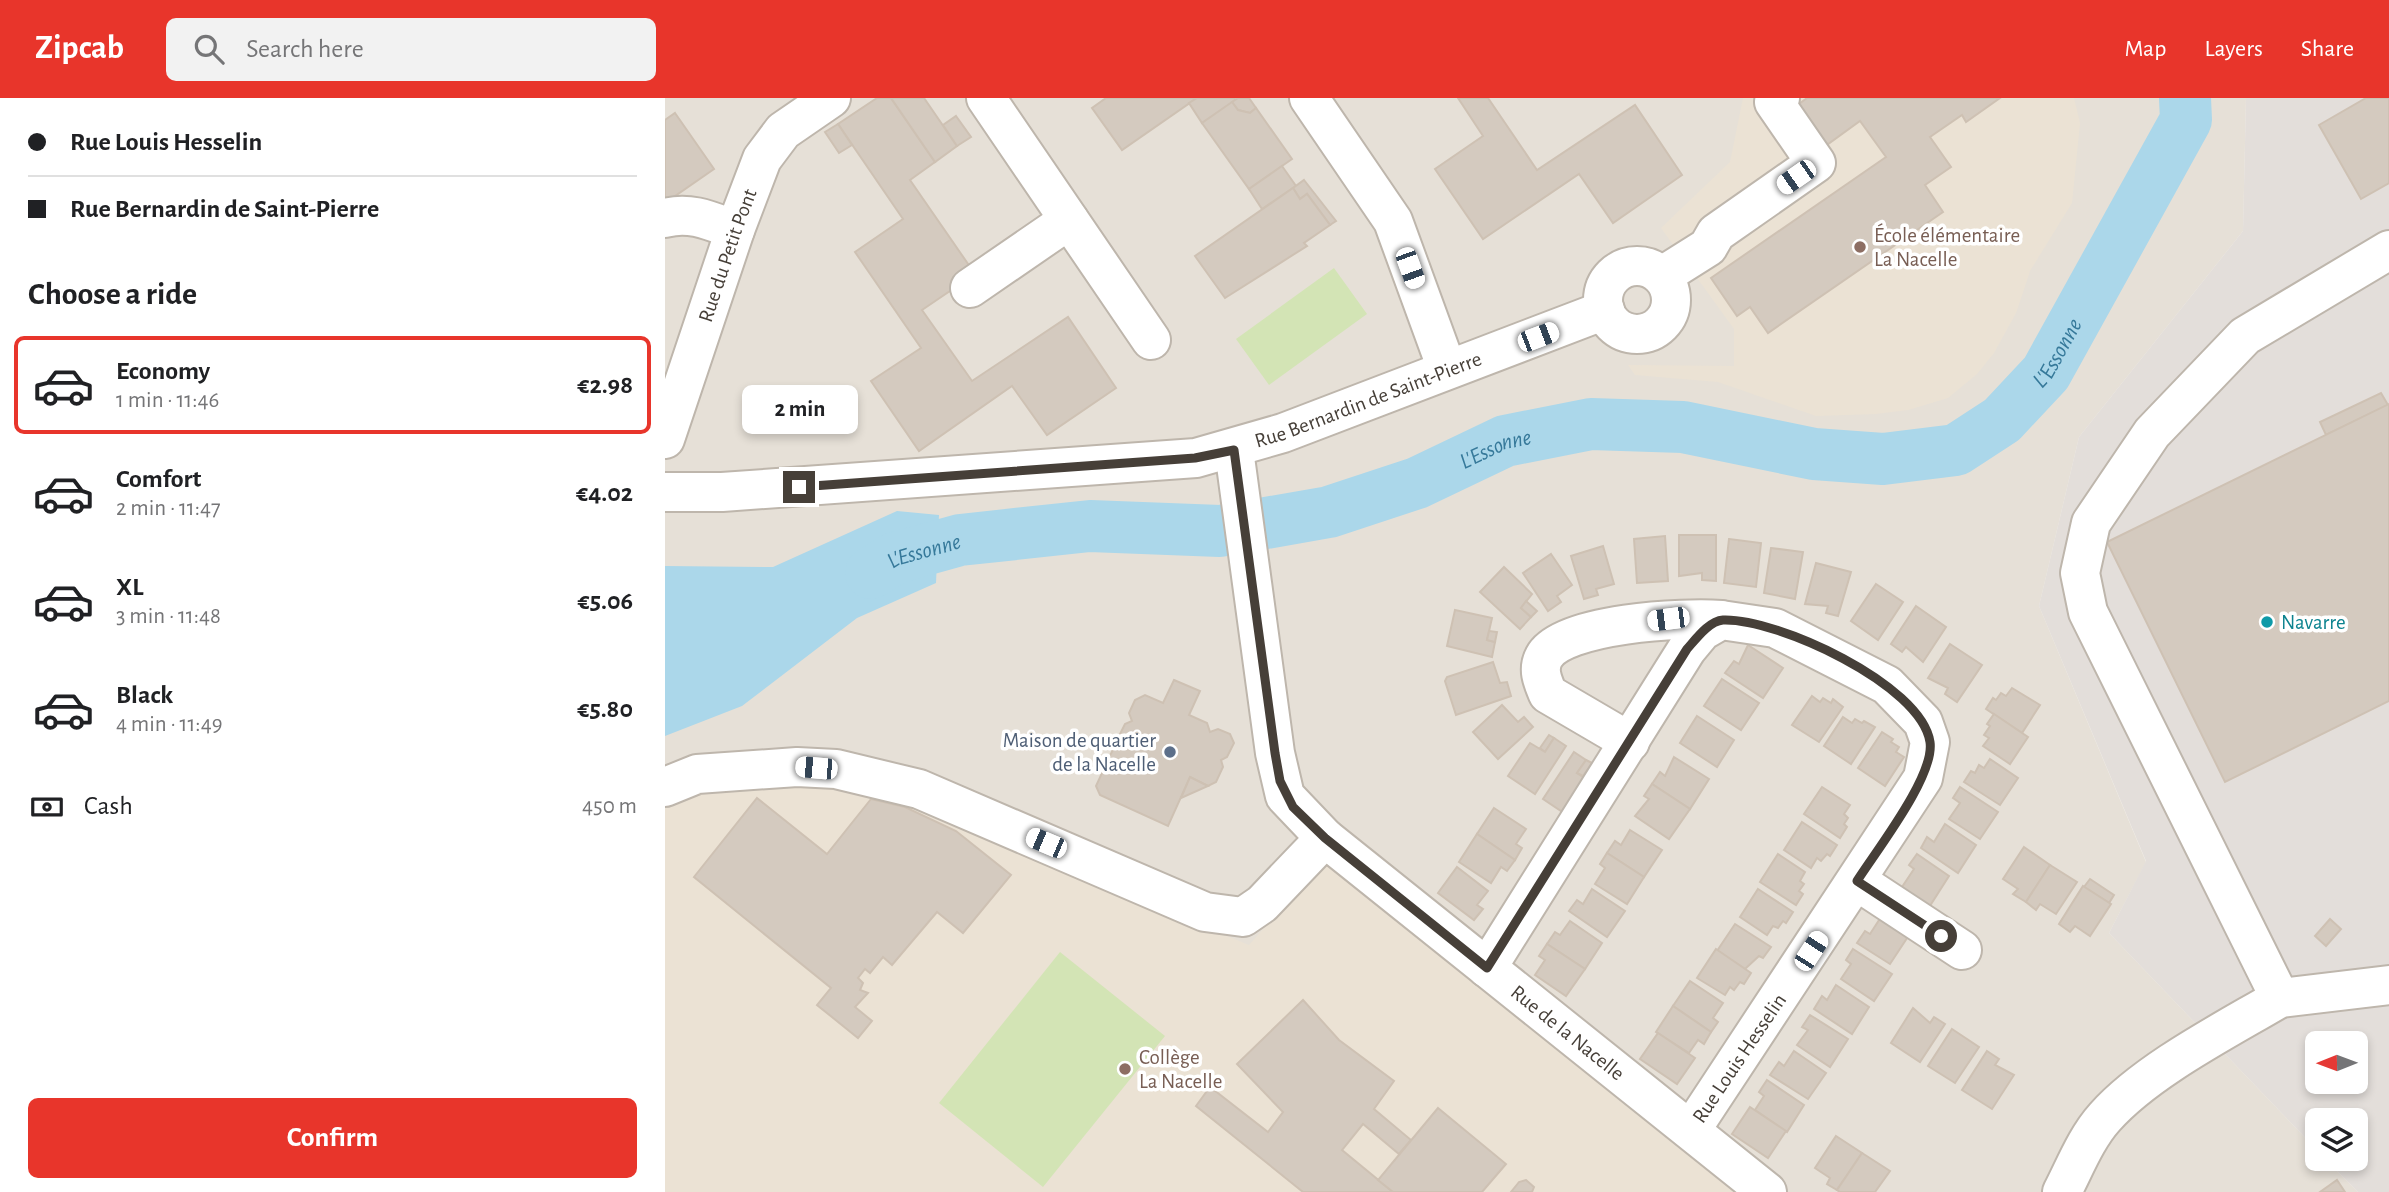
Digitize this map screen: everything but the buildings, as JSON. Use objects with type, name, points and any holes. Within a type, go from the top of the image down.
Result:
[{"type":"street","name":"Rue du Petit Pont","points":[[665,439],[735,230],[762,159],[771,144],[831,98]]},
{"type":"street","points":[[986,98],[1151,340]]},
{"type":"street","points":[[1309,98],[1393,221],[1447,369]]},
{"type":"street","points":[[1662,276],[1707,247],[1716,233],[1816,163],[1774,102],[1780,98]]},
{"type":"street","points":[[665,218],[681,214],[698,216],[735,230]]},
{"type":"street","points":[[970,288],[1069,219]]},
{"type":"street","points":[[2280,998],[2088,612],[2080,573],[2091,523],[2152,433],[2236,345],[2245,336],[2389,250]]},
{"type":"street","points":[[1642,266],[1662,276],[1668,285],[1671,307],[1667,317],[1650,332],[1639,334],[1618,328],[1605,310],[1605,288],[1620,271],[1642,266]]},
{"type":"street","name":"Rue Bernardin de Saint-Pierre","points":[[665,492],[722,492],[1195,458],[1234,450],[1605,310]]},
{"type":"street","name":"Rue de la Nacelle","points":[[1234,450],[1280,781],[1293,807],[1325,838],[1767,1192]]},
{"type":"street","name":"Rue Louis Hesselin","points":[[1630,743],[1548,694],[1542,682],[1541,667],[1544,656],[1564,639],[1684,617],[1775,628],[1845,661],[1887,685],[1923,722],[1930,742],[1923,778],[1691,1130]]},
{"type":"street","points":[[1487,968],[1687,649],[1702,631],[1721,620]]},
{"type":"street","points":[[665,787],[697,774],[797,766],[836,769],[919,789],[1205,912],[1243,917],[1262,904],[1325,838]]},
{"type":"street","points":[[1857,881],[1962,950]]},
{"type":"street","points":[[2062,1192],[2090,1138],[2105,1117],[2125,1099],[2191,1052],[2280,998],[2389,985]]},
{"type":"shaded area","points":[[665,98],[2246,98],[2243,231],[2079,437],[2039,606],[2146,862],[2109,933],[2305,1137],[2305,1171],[2337,1171],[2358,1192],[665,1192]]},
{"type":"shaded area","name":"École élémentaire La Nacelle","points":[[1743,98],[2074,98],[2080,123],[2072,203],[2030,271],[2016,313],[1994,353],[1977,374],[1948,398],[1908,410],[1816,416],[1718,382],[1635,375],[1628,365],[1734,366],[1734,329],[1661,228],[1730,162]]},
{"type":"shaded area","points":[[2246,98],[2389,98],[2389,1192],[2358,1192],[2337,1171],[2368,1171],[2368,1108],[2305,1108],[2305,1137],[2109,933],[2146,861],[2039,606],[2079,437],[2243,231]]},
{"type":"shaded area","name":"Collège La Nacelle","points":[[789,781],[920,795],[1058,867],[1249,945],[1327,857],[1735,1192],[665,1192],[665,804],[694,790]]},
{"type":"green space","points":[[1334,268],[1367,314],[1269,385],[1236,339]]},
{"type":"green space","points":[[1060,952],[1165,1036],[1043,1187],[939,1103]]},
{"type":"water","points":[[897,511],[939,515],[936,583],[857,618],[742,706],[665,736],[665,566],[773,567]]},
{"type":"waterway","name":"L'Essonne","points":[[871,573],[895,558],[960,540],[1090,526],[1220,531],[1329,512],[1417,483],[1505,441],[1591,424],[1683,427],[1814,454],[1883,459],[1956,450],[2002,420],[2046,373],[2186,120],[2185,98]]},
{"type":"place","name":"École élémentaire La Nacelle","points":[[1860,247]]},
{"type":"place","name":"Navarre","points":[[2267,622]]},
{"type":"place","name":"Maison de quartier de la Nacelle","points":[[1170,752]]},
{"type":"place","name":"Collège La Nacelle","points":[[1125,1069]]},
{"type":"route","points":[[799,487],[1195,458],[1234,450],[1275,753],[1285,796],[1325,838],[1487,968],[1687,649],[1702,631],[1721,620],[1775,628],[1845,661],[1887,685],[1923,722],[1930,742],[1929,761],[1923,778],[1857,881],[1941,936]]}]
